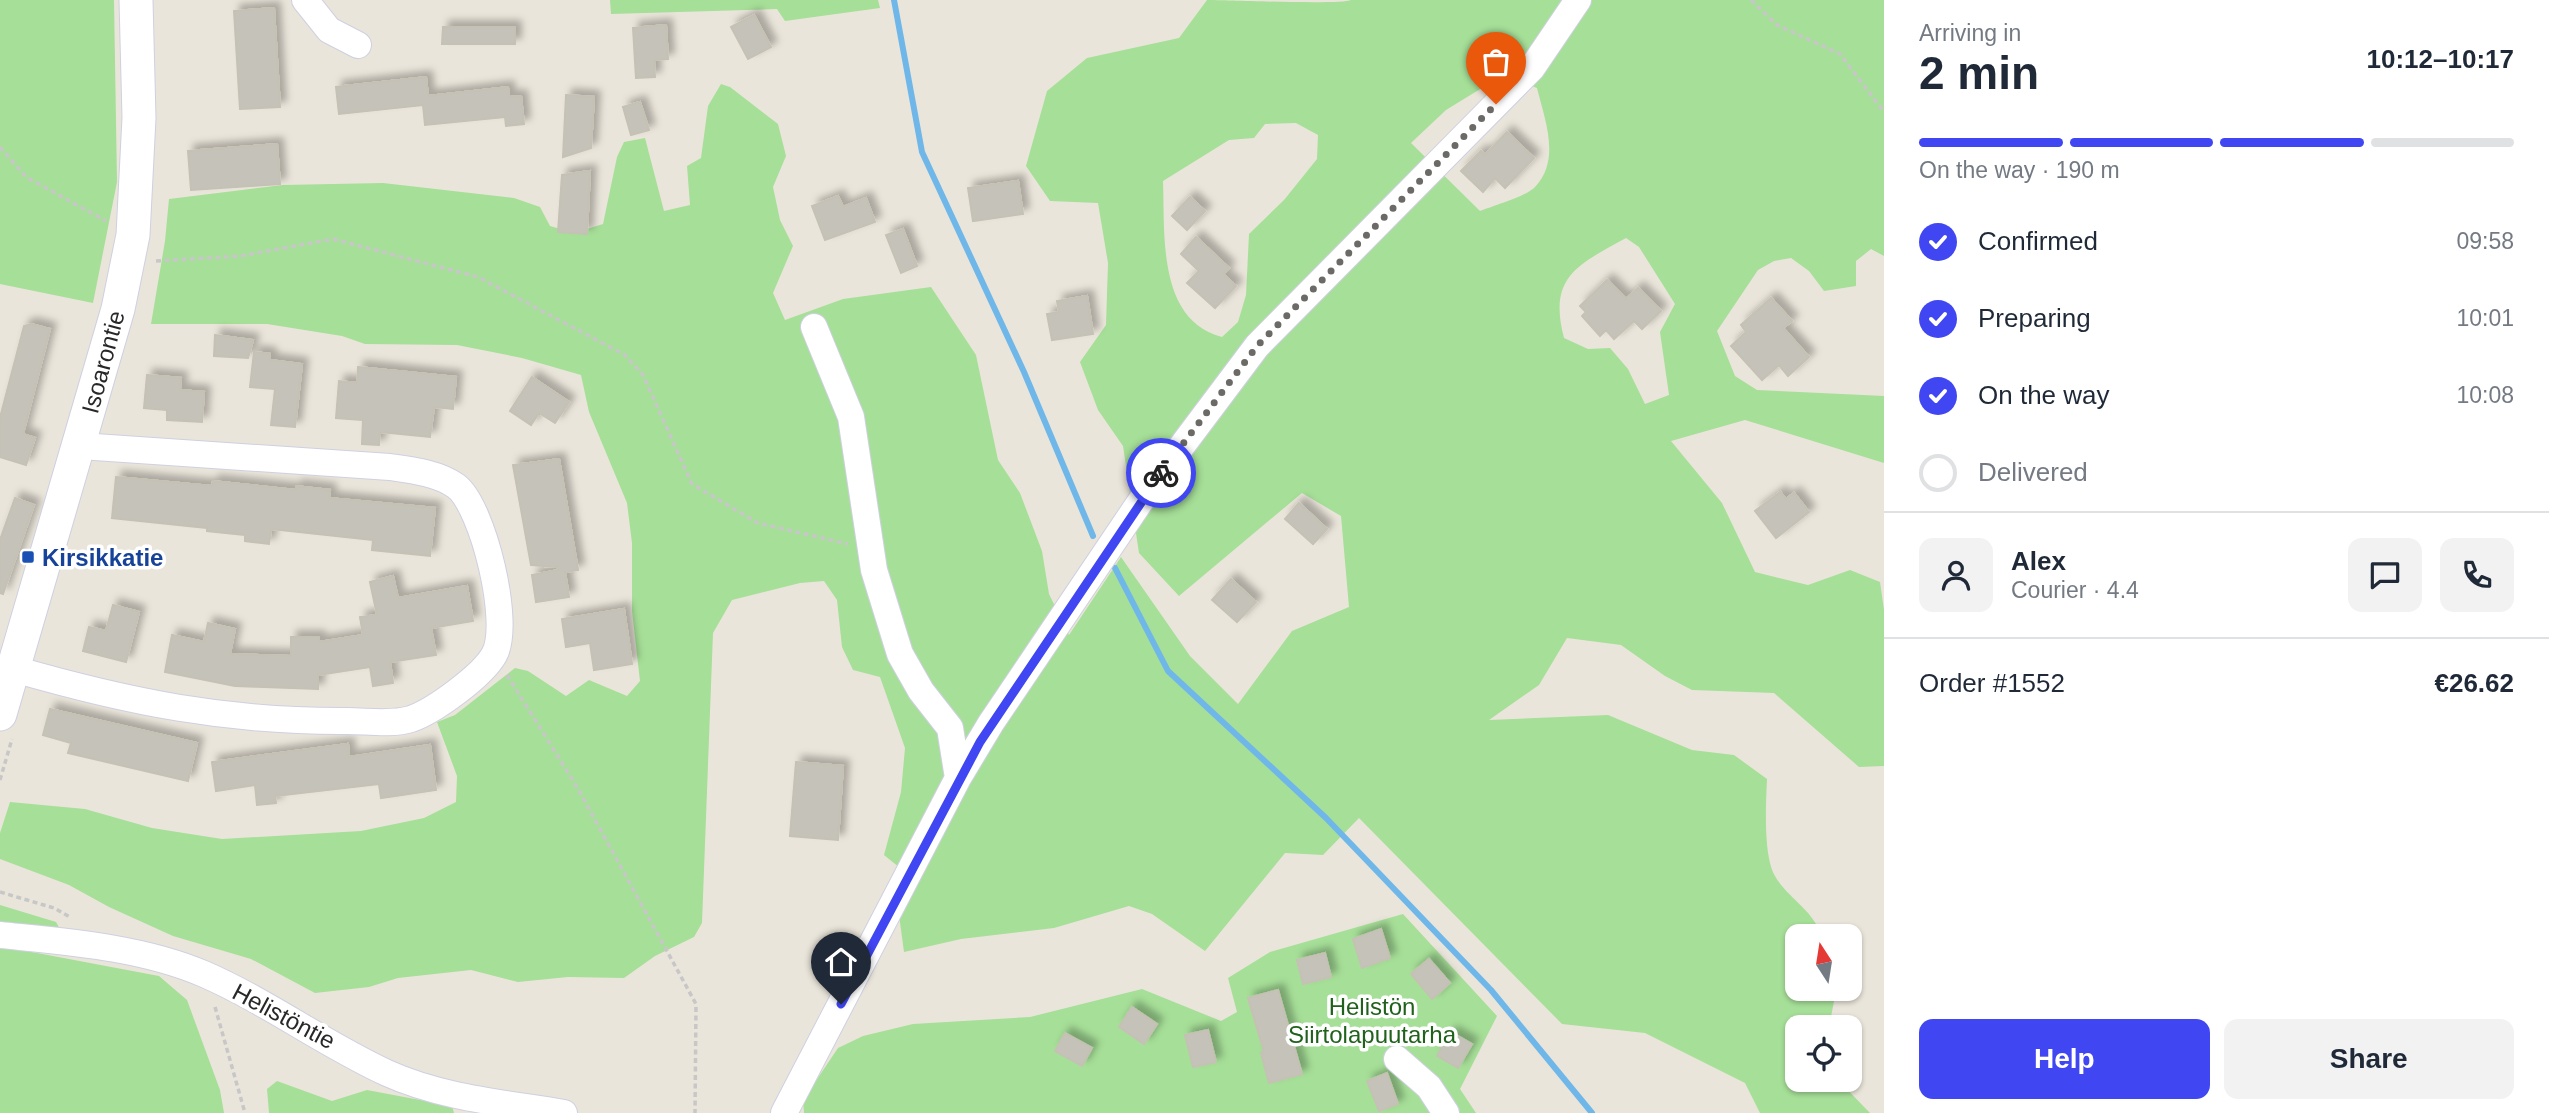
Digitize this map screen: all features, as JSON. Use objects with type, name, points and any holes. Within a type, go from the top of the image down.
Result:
[{"type":"street","name":"Isoarontie","points":[[0,714],[118,309],[140,248],[136,0]]},
{"type":"street","points":[[305,0],[329,30],[358,46]]},
{"type":"street","points":[[784,1113],[958,778],[991,723],[1142,499],[1257,346],[1532,68],[1578,0]]},
{"type":"street","points":[[814,327],[851,417],[874,570],[900,654],[921,691],[950,728],[958,778]]},
{"type":"street","points":[[14,670],[195,712],[249,720],[378,721],[407,720],[434,710],[494,655],[500,630],[491,570],[481,530],[469,499],[455,485],[434,476],[390,467],[79,446]]},
{"type":"street","name":"Helistöntie","points":[[0,935],[77,943],[147,957],[202,973],[272,1007],[387,1073],[438,1091],[564,1113]]},
{"type":"street","points":[[1397,1059],[1429,1087],[1446,1113]]},
{"type":"path","points":[[1751,0],[1777,25],[1840,54],[1884,112]]},
{"type":"path","points":[[0,147],[26,177],[140,248],[240,256],[333,239],[478,277],[625,355],[643,375],[692,484],[758,523],[871,550]]},
{"type":"path","points":[[494,655],[577,787],[696,1004],[695,1113]]},
{"type":"path","points":[[0,892],[54,908],[73,918],[77,943]]},
{"type":"path","points":[[202,973],[222,1023],[245,1113]]},
{"type":"green space","points":[[0,0],[114,0],[117,182],[93,303],[0,284]]},
{"type":"green space","points":[[610,0],[878,0],[880,8],[785,21],[777,9],[611,14]]},
{"type":"green space","points":[[1207,0],[1884,0],[1884,256],[1871,249],[1856,261],[1856,286],[1824,291],[1809,271],[1791,258],[1774,261],[1758,270],[1717,331],[1735,376],[1757,390],[1884,396],[1884,463],[1745,420],[1671,441],[1722,503],[1755,572],[1808,585],[1850,570],[1880,582],[1884,610],[1884,766],[1859,767],[1774,693],[1692,690],[1665,676],[1621,645],[1567,638],[1539,685],[1489,720],[1608,715],[1692,750],[1734,755],[1767,779],[1766,829],[1771,867],[1780,884],[1816,924],[1785,924],[1785,1001],[1834,1001],[1831,1015],[1785,1015],[1785,1092],[1850,1092],[1870,1113],[1760,1113],[1745,1083],[1645,1033],[1562,1024],[1359,818],[1323,855],[1285,853],[1205,951],[1152,914],[1129,906],[1054,928],[961,939],[904,952],[899,915],[915,880],[884,855],[901,792],[905,748],[880,677],[853,670],[842,647],[837,600],[824,581],[800,583],[732,600],[713,633],[702,923],[694,937],[655,956],[624,978],[568,977],[518,982],[471,970],[398,978],[369,987],[315,993],[251,959],[173,936],[109,907],[69,885],[0,859],[0,833],[10,802],[85,809],[152,828],[222,839],[361,831],[424,818],[456,802],[457,776],[437,722],[455,715],[515,668],[528,671],[566,696],[589,680],[627,696],[640,681],[632,611],[632,543],[627,503],[589,412],[581,375],[522,358],[457,345],[365,344],[342,336],[267,324],[151,324],[169,199],[283,185],[383,183],[514,198],[540,207],[550,226],[574,233],[603,224],[617,157],[624,142],[645,138],[664,211],[690,205],[687,166],[701,158],[708,106],[721,84],[730,87],[778,124],[786,156],[773,187],[780,220],[793,246],[773,293],[785,320],[843,299],[931,287],[976,355],[998,460],[1020,493],[1042,551],[1049,594],[1069,635],[1121,557],[1190,656],[1238,704],[1292,631],[1349,607],[1341,516],[1302,493],[1179,596],[1139,553],[1123,446],[1098,410],[1080,362],[1106,325],[1108,263],[1098,203],[1050,201],[1026,166],[1047,91],[1087,58],[1179,38]],"holes":[[[1503,75],[1537,88],[1549,139],[1547,165],[1535,187],[1517,197],[1480,211],[1411,143],[1446,110]],[[1296,123],[1318,135],[1317,159],[1284,200],[1249,234],[1246,295],[1238,322],[1222,337],[1201,328],[1186,313],[1175,294],[1165,249],[1163,181],[1229,140],[1254,138],[1265,124]],[[1626,238],[1639,247],[1675,304],[1660,332],[1669,395],[1645,404],[1628,369],[1610,348],[1588,349],[1564,338],[1560,317],[1560,300],[1571,275],[1593,256]]]},
{"type":"green space","points":[[0,905],[56,922],[61,931],[0,925]]},
{"type":"green space","name":"Helistön Siirtolapuutarha","points":[[1403,914],[1497,1016],[1460,1089],[1476,1113],[804,1113],[803,1100],[838,1048],[863,1036],[913,1024],[1030,1017],[1142,989],[1221,1021],[1237,1012],[1228,978],[1270,952]]},
{"type":"green space","points":[[0,946],[159,976],[187,1000],[220,1090],[224,1113],[0,1113]]},
{"type":"green space","points":[[277,1081],[332,1101],[367,1090],[452,1106],[454,1113],[269,1113],[267,1089]]},
{"type":"building","points":[[274,8],[280,107],[240,109],[234,11]]},
{"type":"building","points":[[754,15],[771,47],[748,59],[731,27]]},
{"type":"building","points":[[666,25],[668,59],[654,60],[655,77],[636,78],[633,28]]},
{"type":"building","points":[[443,27],[515,27],[515,44],[442,44]]},
{"type":"building","points":[[426,77],[428,96],[508,87],[509,97],[521,96],[524,124],[506,126],[505,117],[425,125],[423,105],[339,114],[336,87]]},
{"type":"building","points":[[566,95],[594,97],[591,148],[563,157]]},
{"type":"building","points":[[640,102],[649,130],[631,135],[623,107]]},
{"type":"building","points":[[1507,132],[1534,158],[1505,188],[1495,178],[1483,192],[1461,171],[1481,151],[1485,155]]},
{"type":"building","points":[[277,144],[280,184],[191,190],[188,151]]},
{"type":"building","points":[[590,171],[587,234],[558,232],[562,175]]},
{"type":"building","points":[[1018,181],[1023,214],[973,221],[968,188]]},
{"type":"building","points":[[838,196],[843,207],[866,198],[875,222],[825,240],[812,206]]},
{"type":"building","points":[[1190,197],[1205,211],[1187,230],[1172,216]]},
{"type":"building","points":[[903,229],[917,266],[901,273],[886,235]]},
{"type":"building","points":[[1196,237],[1229,268],[1223,274],[1236,286],[1215,308],[1187,283],[1199,271],[1181,254]]},
{"type":"building","points":[[1607,280],[1626,299],[1638,288],[1661,311],[1642,329],[1634,321],[1614,339],[1606,330],[1600,336],[1582,316],[1586,312],[1580,306]]},
{"type":"building","points":[[1087,296],[1093,334],[1052,340],[1047,314],[1059,312],[1057,301]]},
{"type":"building","points":[[1771,298],[1792,321],[1783,328],[1809,357],[1788,376],[1779,365],[1762,380],[1731,346],[1746,332],[1741,325]]},
{"type":"building","points":[[31,324],[50,329],[23,434],[35,438],[26,465],[0,457],[0,418],[24,326]]},
{"type":"building","points":[[215,335],[253,340],[248,358],[214,356]]},
{"type":"building","points":[[254,352],[270,354],[270,360],[302,364],[295,427],[271,425],[275,389],[250,387]]},
{"type":"building","points":[[358,367],[456,377],[453,409],[434,407],[430,437],[380,432],[379,445],[362,444],[363,420],[336,418],[339,381],[357,383]]},
{"type":"building","points":[[147,375],[181,378],[180,390],[204,392],[202,422],[167,420],[167,410],[144,408]]},
{"type":"building","points":[[532,377],[569,402],[555,423],[539,413],[531,425],[510,411]]},
{"type":"building","points":[[559,459],[578,570],[565,572],[569,597],[536,602],[532,575],[558,570],[557,567],[531,565],[513,465]]},
{"type":"building","points":[[116,477],[212,486],[213,481],[296,490],[296,486],[330,490],[329,498],[435,508],[430,556],[372,550],[373,540],[271,529],[269,544],[245,541],[245,535],[207,531],[207,528],[112,518]]},
{"type":"building","points":[[1780,492],[1786,499],[1794,493],[1809,512],[1776,538],[1755,511]]},
{"type":"building","points":[[15,498],[34,505],[3,594],[0,593],[0,540]]},
{"type":"building","points":[[1299,503],[1327,529],[1313,544],[1285,519]]},
{"type":"building","points":[[393,576],[398,598],[467,586],[473,621],[431,628],[436,655],[390,662],[393,683],[373,686],[370,667],[318,675],[318,689],[235,686],[165,672],[172,635],[204,642],[208,623],[235,629],[230,654],[291,656],[291,637],[319,637],[319,642],[363,635],[360,617],[377,615],[370,582]]},
{"type":"building","points":[[1231,579],[1256,602],[1237,622],[1212,600]]},
{"type":"building","points":[[113,605],[139,612],[126,662],[83,651],[89,627],[106,631]]},
{"type":"building","points":[[624,609],[632,664],[594,670],[590,643],[566,647],[562,619]]},
{"type":"building","points":[[50,709],[197,743],[188,781],[68,753],[71,743],[43,735]]},
{"type":"building","points":[[348,744],[349,757],[430,745],[436,790],[381,798],[379,784],[275,796],[276,803],[257,805],[255,785],[216,791],[212,762]]},
{"type":"building","points":[[796,762],[843,766],[838,840],[790,836]]},
{"type":"building","points":[[1381,929],[1390,958],[1362,968],[1353,939]]},
{"type":"building","points":[[1325,953],[1331,977],[1303,984],[1297,960]]},
{"type":"building","points":[[1429,959],[1450,983],[1432,999],[1411,974]]},
{"type":"building","points":[[1278,990],[1302,1074],[1269,1083],[1261,1053],[1264,1052],[1248,998]]},
{"type":"building","points":[[1132,1007],[1157,1024],[1144,1044],[1119,1027]]},
{"type":"building","points":[[1208,1030],[1216,1062],[1193,1067],[1185,1035]]},
{"type":"building","points":[[1451,1032],[1472,1044],[1458,1068],[1437,1056]]},
{"type":"building","points":[[1065,1033],[1092,1048],[1082,1066],[1055,1051]]},
{"type":"building","points":[[1387,1073],[1398,1104],[1379,1111],[1367,1081]]},
{"type":"waterway","points":[[894,0],[922,152],[1024,372],[1093,536]]},
{"type":"waterway","points":[[1115,568],[1168,671],[1326,818],[1491,990],[1592,1113]]},
{"type":"way so far","points":[[1161,473],[1257,346],[1496,104]]},
{"type":"place","name":"Kirsikkatie","points":[[28,557]]},
{"type":"route","points":[[841,1004],[958,778],[991,723],[1161,473]]}]
